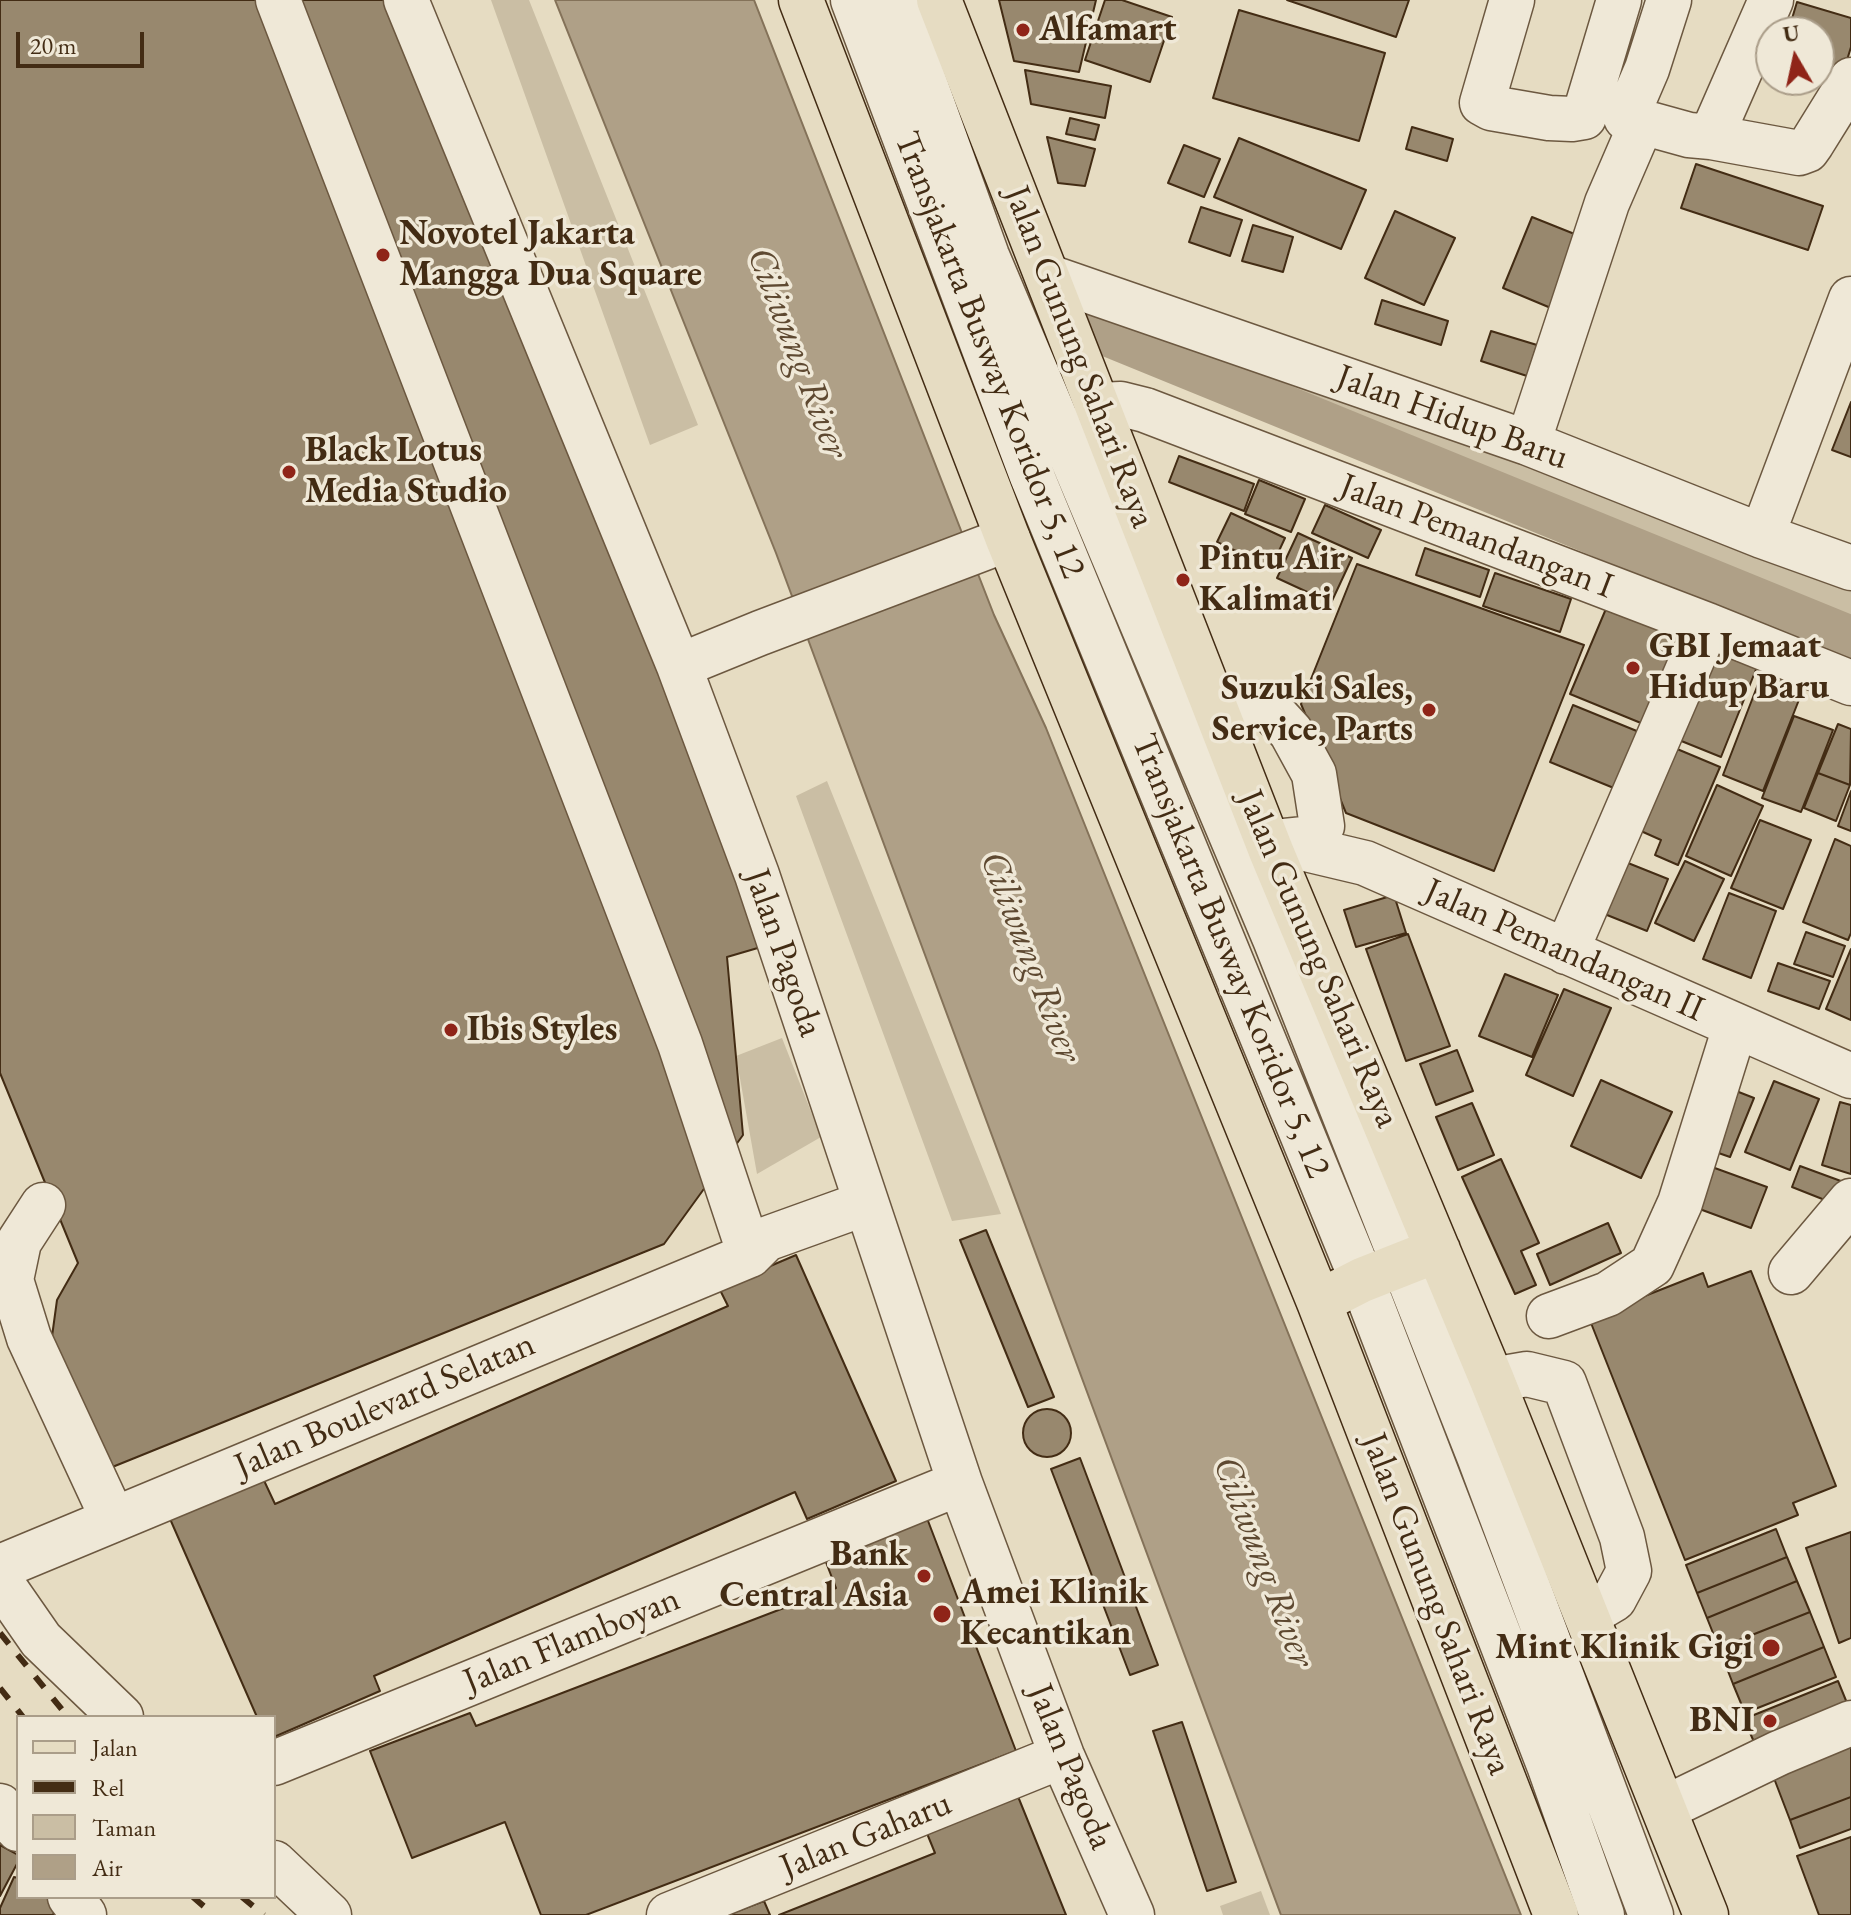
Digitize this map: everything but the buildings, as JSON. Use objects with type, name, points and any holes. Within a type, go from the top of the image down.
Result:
[{"type":"main road","name":"Jalan Gunung Sahari Raya","points":[[801,0],[990,546],[1319,1302],[1556,1915]]},
{"type":"main road","name":"Jalan Gunung Sahari Raya","points":[[939,0],[1270,847],[1420,1257],[1492,1380],[1706,1915]]},
{"type":"main road","points":[[1319,1302],[1362,1280],[1420,1257]]},
{"type":"street","points":[[278,0],[680,1044],[753,1244]]},
{"type":"street","name":"Jalan Pagoda","points":[[406,0],[679,666],[757,875],[960,1483],[1062,1756],[1132,1915]]},
{"type":"street","name":"Transjakarta Busway Koridor 5, 12","points":[[853,0],[1032,476],[1362,1280],[1549,1765],[1602,1915]]},
{"type":"street","name":"Transjakarta Busway Koridor 5, 12","points":[[895,0],[987,256],[1271,930],[1420,1257],[1479,1456],[1651,1915]]},
{"type":"street","points":[[1512,0],[1482,103],[1491,108],[1549,118],[1617,119],[1689,135],[1799,153],[1807,150],[1812,143],[1851,80]]},
{"type":"street","points":[[1528,443],[1607,203],[1617,119],[1619,0]]},
{"type":"street","points":[[1617,119],[1647,69],[1669,0]]},
{"type":"street","points":[[1711,137],[1771,0]]},
{"type":"street","name":"Jalan Hidup Baru","points":[[1049,277],[1528,443],[1851,568]]},
{"type":"street","points":[[1762,536],[1851,299]]},
{"type":"street","name":"Jalan Pemandangan I","points":[[1097,405],[1121,404],[1145,410],[1851,683]]},
{"type":"street","points":[[679,666],[990,546]]},
{"type":"street","points":[[1566,952],[1707,625]]},
{"type":"street","points":[[1217,712],[1244,706],[1269,708],[1291,732],[1314,774],[1322,826],[1314,838],[1270,847]]},
{"type":"street","name":"Jalan Pemandangan II","points":[[1270,847],[1306,849],[1365,863],[1851,1076]]},
{"type":"street","points":[[1549,1316],[1608,1294],[1652,1265],[1680,1203],[1735,1027]]},
{"type":"street","points":[[1791,1272],[1851,1201]]},
{"type":"street","name":"Jalan Boulevard Selatan","points":[[0,1567],[108,1509],[753,1244],[866,1203]]},
{"type":"street","points":[[43,1205],[19,1242],[11,1280],[29,1338],[108,1509]]},
{"type":"street","points":[[1492,1380],[1527,1374],[1564,1383],[1622,1537],[1629,1571],[1614,1599],[1587,1615]]},
{"type":"street","name":"Jalan Flamboyan","points":[[276,1762],[960,1483]]},
{"type":"street","name":"Jalan Boulevard Selatan","points":[[0,1540],[108,1509]]},
{"type":"street","points":[[0,1581],[41,1640],[119,1715]]},
{"type":"street","points":[[0,1595],[31,1638],[97,1715]]},
{"type":"street","points":[[1665,1808],[1779,1753],[1851,1723]]},
{"type":"street","name":"Jalan Gaharu","points":[[669,1915],[1062,1756]]},
{"type":"street","points":[[0,1806],[16,1826]]},
{"type":"street","points":[[276,1865],[329,1915]]},
{"type":"street","points":[[276,1894],[302,1915]]},
{"type":"street","points":[[72,1899],[84,1915]]},
{"type":"green space","points":[[491,0],[529,0],[698,425],[650,445]]},
{"type":"green space","points":[[1049,277],[1851,567],[1851,638],[1062,318]]},
{"type":"green space","points":[[827,781],[1001,1214],[952,1221],[796,796]]},
{"type":"green space","points":[[782,1038],[821,1137],[757,1174],[736,1056]]},
{"type":"green space","points":[[1261,1891],[1270,1915],[1223,1915],[1220,1906]]},
{"type":"water","name":"Ciliwung River","points":[[555,0],[754,0],[994,615],[1046,728],[1521,1915],[1281,1915],[776,553]]},
{"type":"waterway","points":[[1094,329],[1851,638]]},
{"type":"railway","points":[[0,1633],[66,1715]]},
{"type":"railway","points":[[0,1688],[21,1715]]},
{"type":"railway","points":[[195,1899],[214,1915]]},
{"type":"railway","points":[[244,1899],[264,1915]]},
{"type":"place","name":"Alfamart","points":[[1023,30]]},
{"type":"place","name":"Novotel Jakarta Mangga Dua Square","points":[[383,255]]},
{"type":"place","name":"Black Lotus Media Studio","points":[[289,472]]},
{"type":"place","name":"Pintu Air Kalimati","points":[[1183,580]]},
{"type":"place","name":"GBI Jemaat Hidup Baru","points":[[1633,668]]},
{"type":"place","name":"Suzuki Sales, Service, Parts","points":[[1429,710]]},
{"type":"place","name":"Ibis Styles","points":[[451,1030]]},
{"type":"place","name":"Bank Central Asia","points":[[924,1576]]},
{"type":"place","name":"Amei Klinik Kecantikan","points":[[942,1614]]},
{"type":"place","name":"Mint Klinik Gigi","points":[[1771,1648]]},
{"type":"place","name":"BNI","points":[[1770,1721]]}]
